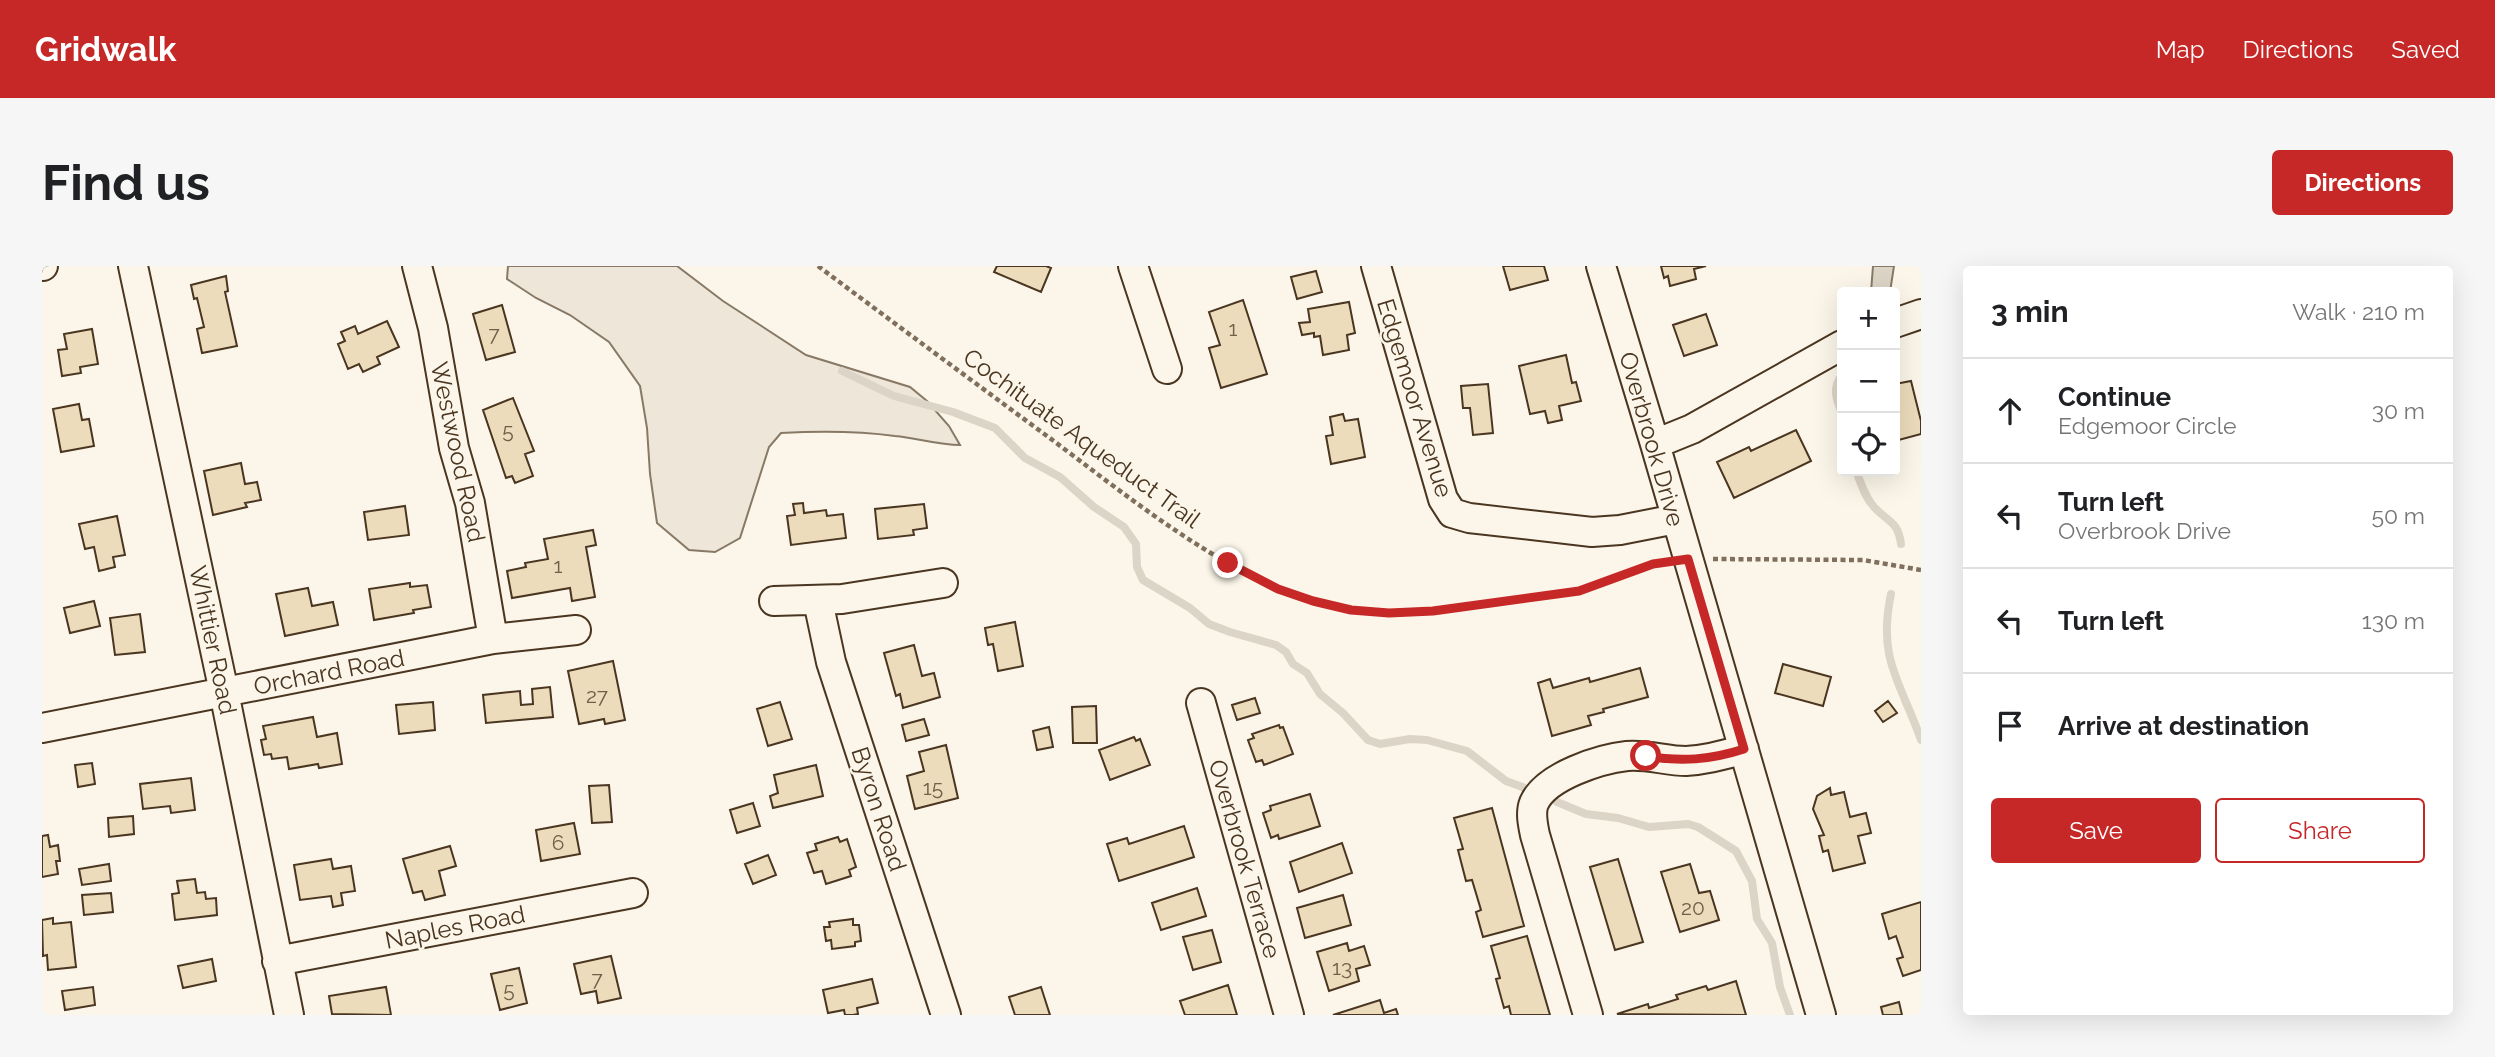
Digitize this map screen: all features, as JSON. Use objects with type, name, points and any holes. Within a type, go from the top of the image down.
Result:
[{"type":"street","name":"Whittier Road","points":[[133,266],[224,692],[289,1015]]},
{"type":"street","name":"Westwood Road","points":[[417,266],[433,328],[454,448],[470,503],[493,639]]},
{"type":"street","points":[[1133,266],[1167,369]]},
{"type":"street","name":"Edgemoor Avenue","points":[[1376,266],[1443,499],[1452,513],[1469,518],[1579,532],[1620,530],[1676,519]]},
{"type":"street","name":"Overbrook Drive","points":[[1601,266],[1821,1015]]},
{"type":"street","points":[[1900,321],[1921,314]]},
{"type":"street","points":[[1655,444],[1692,429],[1837,348]]},
{"type":"street","points":[[774,601],[861,597],[943,583]]},
{"type":"street","name":"Byron Road","points":[[818,601],[831,662],[946,1015]]},
{"type":"street","name":"Orchard Road","points":[[42,728],[493,639],[576,629]]},
{"type":"street","name":"Overbrook Terrace","points":[[1200,703],[1289,1015]]},
{"type":"street","points":[[1588,1015],[1535,835],[1532,818],[1534,805],[1541,792],[1557,780],[1582,768],[1611,759],[1646,756],[1684,761],[1723,756],[1744,749]]},
{"type":"street","name":"Naples Road","points":[[277,961],[633,893]]},
{"type":"path","name":"Cochituate Aqueduct Trail","points":[[818,266],[1127,495],[1228,563],[1278,589],[1301,597],[1351,610],[1389,613],[1433,611],[1579,591],[1653,564],[1688,559],[1863,560],[1921,570]]},
{"type":"shaded area","points":[[508,266],[677,266],[723,301],[806,355],[910,387],[927,401],[949,426],[960,445],[867,433],[781,433],[769,447],[740,538],[715,552],[689,550],[657,523],[640,386],[609,342],[570,315],[536,298],[507,279]]},
{"type":"shaded area","points":[[1873,266],[1894,266],[1891,287],[1871,287]]},
{"type":"building","points":[[997,266],[1051,268],[1041,292],[994,272]]},
{"type":"building","points":[[1503,266],[1544,266],[1548,280],[1510,290]]},
{"type":"building","points":[[1661,266],[1706,266],[1694,269],[1696,279],[1670,286],[1668,276],[1664,278]]},
{"type":"building","points":[[1316,271],[1322,292],[1297,299],[1291,277]]},
{"type":"building","points":[[226,276],[228,291],[225,292],[237,346],[202,353],[197,329],[204,327],[191,285]]},
{"type":"building","points":[[1243,300],[1267,374],[1221,388],[1209,348],[1220,345],[1209,312]]},
{"type":"building","points":[[1349,302],[1355,333],[1347,335],[1349,350],[1323,355],[1320,336],[1314,337],[1314,333],[1302,335],[1299,323],[1310,322],[1308,309]]},
{"type":"building","points":[[502,305],[515,352],[486,360],[473,314]]},
{"type":"building","points":[[1706,314],[1717,345],[1684,356],[1673,325]]},
{"type":"building","points":[[387,321],[399,347],[377,357],[380,364],[363,372],[359,364],[348,369],[338,344],[345,341],[341,332],[355,326],[358,334]]},
{"type":"building","points":[[92,329],[98,364],[80,367],[81,373],[62,376],[58,350],[67,349],[64,334]]},
{"type":"building","points":[[1566,355],[1572,383],[1576,382],[1581,401],[1559,406],[1562,420],[1548,423],[1545,411],[1530,414],[1519,366]]},
{"type":"building","points":[[1911,381],[1921,421],[1921,434],[1900,440],[1900,413],[1900,383]]},
{"type":"building","points":[[1488,384],[1493,433],[1473,435],[1470,408],[1463,408],[1461,386]]},
{"type":"building","points":[[513,398],[534,451],[525,454],[533,476],[515,483],[512,476],[506,478],[483,410]]},
{"type":"building","points":[[79,404],[82,420],[89,419],[94,446],[61,452],[53,409]]},
{"type":"building","points":[[1343,414],[1345,421],[1358,419],[1365,457],[1331,464],[1326,436],[1333,435],[1330,417]]},
{"type":"building","points":[[1796,430],[1811,461],[1734,498],[1717,462],[1749,447],[1751,451]]},
{"type":"building","points":[[241,463],[245,484],[257,482],[261,500],[245,503],[247,507],[213,515],[204,471]]},
{"type":"building","points":[[803,503],[804,513],[826,510],[827,516],[843,514],[846,538],[791,545],[787,516],[795,515],[793,504]]},
{"type":"building","points":[[924,504],[927,528],[913,530],[914,535],[878,539],[875,509]]},
{"type":"building","points":[[405,506],[409,535],[368,540],[364,512]]},
{"type":"building","points":[[117,516],[125,555],[113,557],[115,567],[99,571],[94,547],[85,549],[79,524]]},
{"type":"building","points":[[593,530],[596,545],[586,547],[595,597],[572,601],[570,588],[512,598],[507,571],[526,567],[525,563],[548,559],[544,539]]},
{"type":"building","points":[[410,583],[410,587],[427,585],[431,607],[374,620],[369,589]]},
{"type":"building","points":[[308,588],[312,606],[333,602],[338,625],[285,636],[276,594]]},
{"type":"building","points":[[94,601],[100,626],[70,633],[64,608]]},
{"type":"building","points":[[140,614],[145,652],[115,655],[110,618]]},
{"type":"building","points":[[1015,622],[1023,666],[998,671],[993,644],[988,645],[985,628]]},
{"type":"building","points":[[914,645],[922,676],[934,673],[940,697],[903,708],[900,694],[896,696],[884,653]]},
{"type":"building","points":[[613,661],[625,720],[605,724],[604,719],[579,724],[568,671]]},
{"type":"building","points":[[1783,664],[1831,677],[1823,706],[1775,693]]},
{"type":"building","points":[[1640,668],[1648,697],[1603,709],[1604,712],[1588,716],[1591,725],[1552,736],[1538,683],[1550,679],[1553,688],[1589,678],[1590,682]]},
{"type":"building","points":[[550,687],[553,717],[486,723],[483,695],[520,691],[521,705],[533,704],[532,689]]},
{"type":"building","points":[[1255,698],[1260,713],[1237,720],[1232,705]]},
{"type":"building","points":[[1888,701],[1897,713],[1883,722],[1875,711]]},
{"type":"building","points":[[433,702],[435,730],[399,734],[396,705]]},
{"type":"building","points":[[780,702],[792,739],[768,746],[757,709]]},
{"type":"building","points":[[1096,706],[1097,743],[1073,743],[1072,707]]},
{"type":"building","points":[[313,717],[317,737],[337,733],[342,764],[319,768],[318,764],[289,769],[287,757],[272,759],[271,754],[264,755],[261,740],[266,739],[263,726]]},
{"type":"building","points":[[924,719],[929,735],[906,741],[902,725]]},
{"type":"building","points":[[1279,725],[1280,728],[1283,727],[1293,754],[1264,765],[1262,760],[1256,762],[1248,740],[1254,738],[1252,734]]},
{"type":"building","points":[[1049,727],[1053,747],[1037,750],[1033,731]]},
{"type":"building","points":[[1134,737],[1136,741],[1140,739],[1150,765],[1110,780],[1099,750]]},
{"type":"building","points":[[946,745],[958,798],[915,809],[907,776],[924,771],[919,752]]},
{"type":"building","points":[[92,763],[95,784],[78,787],[75,765]]},
{"type":"building","points":[[816,765],[823,796],[773,808],[770,796],[778,793],[774,775]]},
{"type":"building","points":[[191,778],[195,810],[171,813],[170,806],[143,809],[140,784]]},
{"type":"building","points":[[609,785],[612,822],[592,823],[589,786]]},
{"type":"building","points":[[1830,788],[1831,795],[1844,792],[1850,817],[1866,813],[1871,833],[1858,836],[1865,863],[1833,871],[1828,850],[1823,852],[1819,836],[1824,835],[1813,809],[1817,796]]},
{"type":"building","points":[[1310,794],[1320,826],[1279,839],[1278,835],[1271,838],[1263,813],[1271,810],[1270,806]]},
{"type":"building","points":[[753,803],[760,826],[737,833],[730,810]]},
{"type":"building","points":[[1492,808],[1524,926],[1483,937],[1476,912],[1481,910],[1472,880],[1466,881],[1458,850],[1463,849],[1454,818]]},
{"type":"building","points":[[133,816],[134,834],[109,837],[108,818]]},
{"type":"building","points":[[574,823],[580,854],[541,861],[536,830]]},
{"type":"building","points":[[1184,826],[1194,857],[1119,881],[1107,844],[1127,838],[1129,844]]},
{"type":"building","points":[[48,835],[50,847],[58,845],[60,861],[56,861],[58,874],[42,877],[42,836]]},
{"type":"building","points":[[838,837],[840,842],[847,839],[856,867],[849,870],[851,876],[826,884],[822,871],[814,873],[807,853],[817,850],[815,844]]},
{"type":"building","points":[[1342,843],[1352,873],[1299,892],[1290,862]]},
{"type":"building","points":[[450,846],[456,866],[439,871],[445,895],[425,900],[422,891],[413,893],[403,859]]},
{"type":"building","points":[[768,855],[776,875],[753,884],[745,864]]},
{"type":"building","points":[[331,859],[333,869],[351,866],[355,891],[341,893],[343,905],[333,907],[331,896],[300,900],[294,865]]},
{"type":"building","points":[[1618,859],[1643,942],[1615,950],[1590,867]]},
{"type":"building","points":[[109,864],[111,881],[82,885],[79,869]]},
{"type":"building","points":[[1690,864],[1699,893],[1710,891],[1719,920],[1680,932],[1661,872]]},
{"type":"building","points":[[195,879],[197,893],[205,892],[206,899],[216,898],[217,915],[175,920],[172,894],[179,893],[177,881]]},
{"type":"building","points":[[1197,888],[1206,916],[1161,930],[1152,903]]},
{"type":"building","points":[[111,893],[113,912],[84,915],[82,895]]},
{"type":"building","points":[[1343,895],[1351,925],[1305,938],[1297,908]]},
{"type":"building","points":[[1921,902],[1921,970],[1903,976],[1897,959],[1903,957],[1896,936],[1889,939],[1882,914]]},
{"type":"building","points":[[53,918],[53,924],[71,922],[76,967],[48,970],[47,955],[43,956],[42,920]]},
{"type":"building","points":[[853,919],[853,925],[859,925],[861,941],[855,942],[855,946],[832,949],[831,940],[826,941],[824,927],[830,927],[829,922]]},
{"type":"building","points":[[1212,930],[1221,962],[1193,970],[1183,937]]},
{"type":"building","points":[[1527,936],[1550,1015],[1511,1015],[1509,1006],[1504,1008],[1496,979],[1500,978],[1491,946]]},
{"type":"building","points":[[1347,943],[1349,951],[1364,946],[1370,965],[1356,969],[1359,981],[1329,991],[1317,952]]},
{"type":"building","points":[[611,956],[621,998],[598,1003],[596,991],[581,994],[574,964]]},
{"type":"building","points":[[212,959],[216,981],[183,988],[178,966]]},
{"type":"building","points":[[519,968],[527,1003],[500,1010],[491,974]]},
{"type":"building","points":[[872,979],[878,1003],[857,1008],[858,1014],[853,1015],[845,1015],[844,1010],[828,1013],[823,990]]},
{"type":"building","points":[[1736,981],[1746,1015],[1617,1014],[1648,1004],[1649,1008],[1678,999],[1676,995],[1706,986],[1708,990]]},
{"type":"building","points":[[1228,985],[1237,1015],[1185,1015],[1180,1001]]},
{"type":"building","points":[[93,987],[95,1005],[65,1010],[62,991]]},
{"type":"building","points":[[386,987],[391,1015],[332,1014],[329,996]]},
{"type":"building","points":[[1041,987],[1050,1015],[1015,1015],[1009,997]]},
{"type":"building","points":[[1380,1000],[1384,1013],[1396,1009],[1398,1015],[1333,1015]]},
{"type":"building","points":[[1899,1002],[1902,1015],[1883,1015],[1881,1007]]},
{"type":"waterway","points":[[842,371],[894,396],[953,412],[995,428],[1025,458],[1060,477],[1094,507],[1124,527],[1136,544],[1137,567],[1143,580],[1190,608],[1209,624],[1276,645],[1286,652],[1293,664],[1307,673],[1320,694],[1343,713],[1368,740],[1380,744],[1410,739],[1427,740],[1467,751],[1506,781],[1525,788]]},
{"type":"waterway","points":[[1837,384],[1837,398]]},
{"type":"waterway","points":[[1858,476],[1869,500],[1895,526],[1901,544]]},
{"type":"waterway","points":[[1891,594],[1887,617],[1889,654],[1921,740]]},
{"type":"waterway","points":[[1557,802],[1586,814],[1618,818],[1649,827],[1688,824],[1698,827],[1736,851],[1752,881],[1757,919],[1772,943],[1780,987],[1790,1015]]},
{"type":"route","points":[[1228,563],[1278,589],[1313,601],[1351,610],[1389,613],[1433,611],[1579,591],[1601,585],[1632,570],[1688,559],[1744,749],[1702,760],[1667,760],[1646,756]]}]
